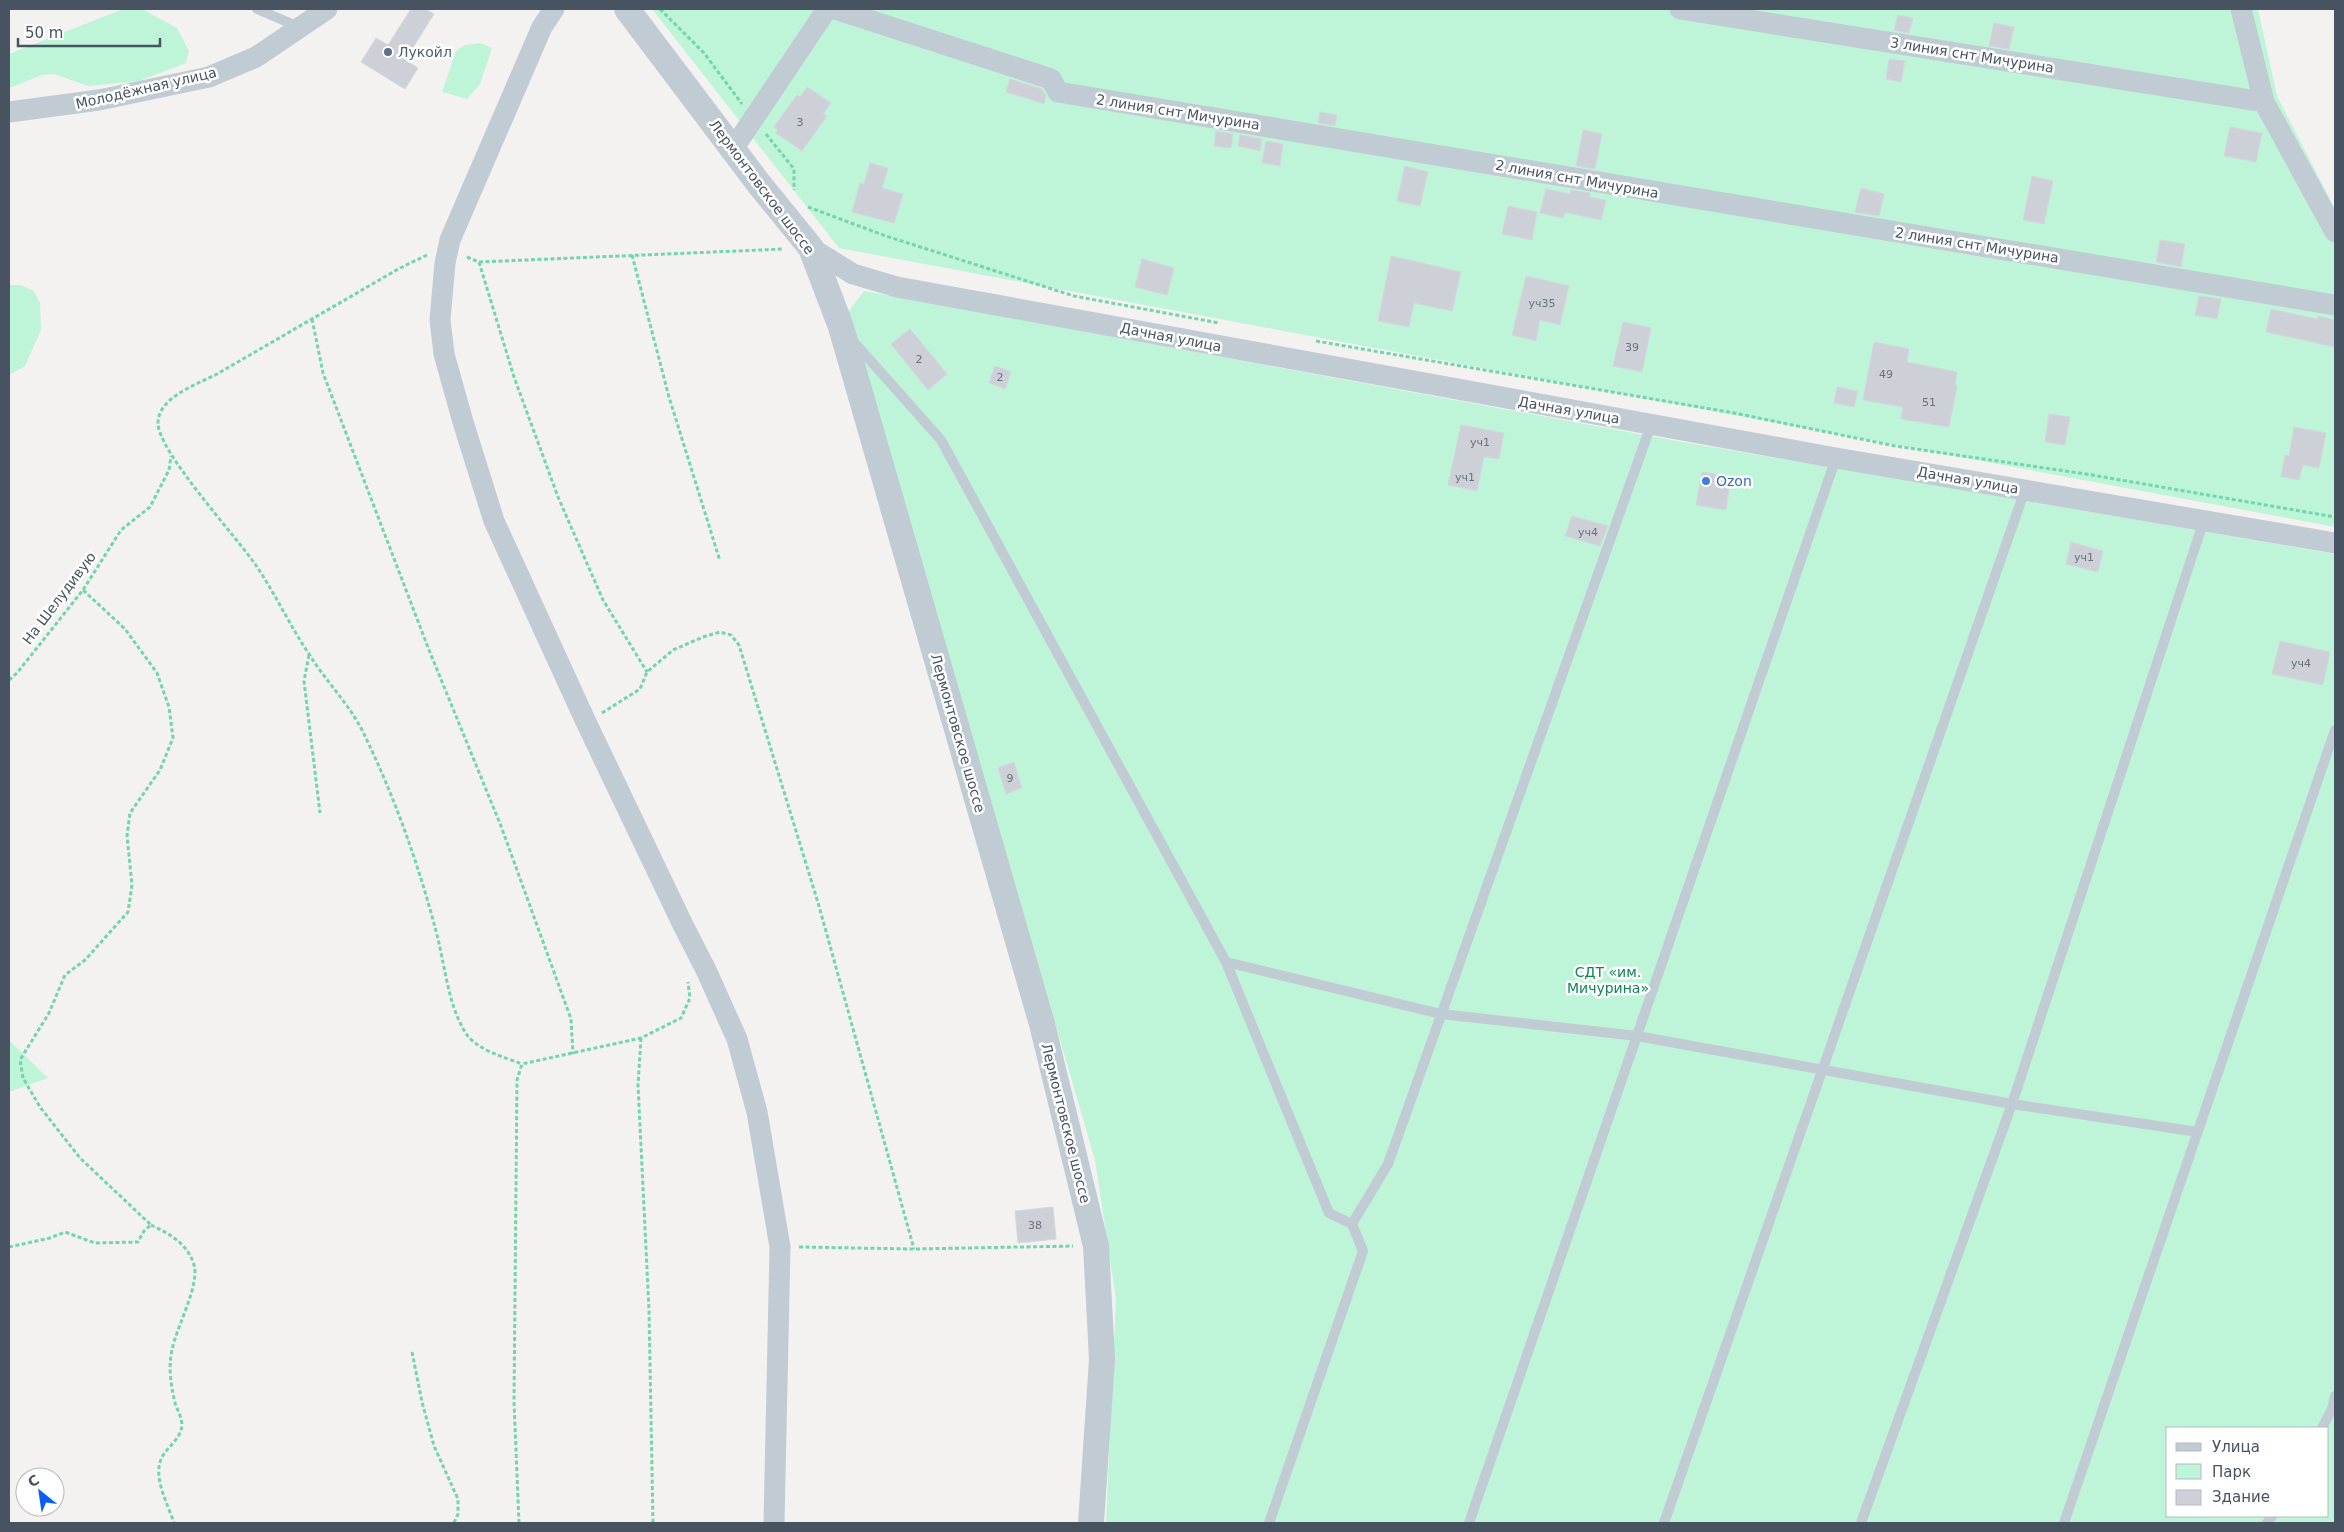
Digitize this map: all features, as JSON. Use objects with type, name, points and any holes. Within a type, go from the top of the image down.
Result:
[{"type":"street","name":"Молодёжная улица","points":[[9,112],[99,100],[209,77],[256,58],[327,9]]},
{"type":"street","points":[[554,9],[542,27],[450,240],[445,263],[440,320],[447,363],[494,521],[586,722],[682,925],[706,970],[737,1039],[757,1112],[780,1247],[774,1523]]},
{"type":"street","name":"Лермонтовское шоссе","points":[[627,9],[732,149],[811,248],[841,327],[1042,1024],[1096,1246],[1102,1359],[1091,1523]]},
{"type":"street","points":[[732,149],[827,9]]},
{"type":"street","name":"2 линия снт Мичурина","points":[[835,9],[1051,79],[1058,92],[2335,305]]},
{"type":"street","name":"3 линия снт Мичурина","points":[[1680,9],[2264,102]]},
{"type":"street","points":[[2241,9],[2264,102],[2335,232]]},
{"type":"street","name":"Дачная улица","points":[[811,248],[853,274],[897,287],[1836,458],[2335,543]]},
{"type":"lane","points":[[257,9],[300,28]]},
{"type":"lane","points":[[841,327],[941,440],[1226,962],[1329,1213],[1352,1224],[1363,1251],[1269,1523]]},
{"type":"lane","points":[[1352,1224],[1388,1164],[1651,425]]},
{"type":"lane","points":[[1469,1523],[1836,458]]},
{"type":"lane","points":[[1664,1523],[1824,1070],[2025,490]]},
{"type":"lane","points":[[1861,1523],[2012,1104],[2204,520]]},
{"type":"lane","points":[[2064,1523],[2335,730]]},
{"type":"lane","points":[[1226,962],[1441,1014],[1637,1036],[2012,1104],[2198,1132]]},
{"type":"lane","points":[[2323,1427],[2332,1409],[2335,1396]]},
{"type":"path","points":[[660,9],[704,53],[794,169],[794,198]]},
{"type":"path","points":[[802,203],[886,236],[1074,296],[1225,324]]},
{"type":"path","points":[[632,255],[669,397],[720,560]]},
{"type":"path","points":[[479,262],[514,377],[558,496],[603,600],[647,672]]},
{"type":"path","points":[[312,319],[322,372],[429,650],[501,826],[571,1018],[573,1054]]},
{"type":"path","points":[[1311,340],[1734,413],[1896,446],[2086,474],[2335,518]]},
{"type":"path","name":"На Шелудивую","points":[[9,680],[17,673],[83,590],[121,530],[150,507],[169,470],[171,455],[257,567],[309,654]]},
{"type":"path","points":[[83,590],[126,629],[157,673],[169,707],[173,738],[160,770],[130,813],[128,836],[132,885],[128,912],[85,960],[65,976],[49,1013],[20,1060],[22,1078],[40,1107],[80,1158],[151,1225],[169,1234],[183,1245],[194,1266],[192,1287],[172,1349],[169,1378],[182,1424],[176,1439],[162,1457],[159,1470],[161,1486],[174,1523]]},
{"type":"path","points":[[586,722],[640,689],[647,672],[673,650],[702,637],[720,632],[731,634],[739,645],[819,906],[914,1249]]},
{"type":"path","points":[[309,654],[304,681],[320,813]]},
{"type":"path","points":[[309,654],[361,728],[405,830],[437,934],[456,1014],[466,1034],[480,1047],[522,1064],[641,1038],[682,1018],[690,998],[688,980]]},
{"type":"path","points":[[641,1038],[638,1085],[649,1310],[653,1523]]},
{"type":"path","points":[[519,1523],[514,1392],[517,1080],[522,1064]]},
{"type":"path","points":[[9,1247],[65,1232],[95,1243],[118,1244],[138,1242],[144,1231],[151,1225]]},
{"type":"path","points":[[780,1247],[914,1249],[1096,1246]]},
{"type":"path","points":[[412,1352],[422,1402],[434,1446],[458,1499],[458,1514],[454,1523]]},
{"type":"green space","points":[[123,9],[142,9],[177,28],[189,51],[186,63],[139,81],[88,86],[54,74],[42,75],[9,88],[9,54]]},
{"type":"green space","points":[[652,9],[2258,9],[2277,96],[2335,209],[2335,527],[839,248]]},
{"type":"green space","points":[[480,43],[492,48],[480,84],[467,99],[442,92],[456,51],[465,45]]},
{"type":"green space","points":[[9,285],[21,285],[34,291],[40,303],[41,330],[25,366],[9,375]]},
{"type":"green space","name":"СДТ «им. Мичурина»","points":[[864,291],[1677,441],[2335,554],[2335,1523],[1106,1523],[1116,1299],[1095,1160],[848,312]]},
{"type":"green space","points":[[9,1040],[48,1078],[9,1092]]},
{"type":"building","name":"Лукойл","points":[[411,9],[425,9],[434,14],[405,60],[418,68],[405,89],[361,62],[376,38],[388,45]]},
{"type":"building","points":[[1898,15],[1913,18],[1909,33],[1894,30]]},
{"type":"building","points":[[1994,23],[2014,27],[2009,49],[1989,46]]},
{"type":"building","points":[[1889,59],[1905,61],[1901,82],[1886,79]]},
{"type":"building","points":[[1010,79],[1042,89],[1046,96],[1044,104],[1006,92]]},
{"type":"building","points":[[807,87],[831,103],[823,114],[827,116],[802,151],[776,133],[778,130],[774,127],[797,95],[800,97]]},
{"type":"building","points":[[1320,112],[1337,115],[1335,126],[1318,123]]},
{"type":"building","points":[[2230,127],[2262,133],[2256,162],[2224,156]]},
{"type":"building","points":[[1583,130],[1602,134],[1595,169],[1576,166]]},
{"type":"building","points":[[1216,131],[1233,134],[1231,148],[1214,146]]},
{"type":"building","points":[[1240,135],[1262,139],[1260,151],[1238,146]]},
{"type":"building","points":[[1266,141],[1283,144],[1280,166],[1262,163]]},
{"type":"building","points":[[870,163],[888,168],[882,188],[903,194],[894,223],[852,212],[860,183],[864,184]]},
{"type":"building","points":[[1405,166],[1428,172],[1420,206],[1397,201]]},
{"type":"building","points":[[2032,176],[2053,181],[2044,224],[2023,220]]},
{"type":"building","points":[[1861,188],[1884,194],[1879,216],[1855,212]]},
{"type":"building","points":[[1546,189],[1570,194],[1571,190],[1590,193],[1589,197],[1606,200],[1601,220],[1565,212],[1563,218],[1540,213]]},
{"type":"building","points":[[1508,206],[1537,212],[1532,240],[1502,234]]},
{"type":"building","points":[[2160,240],[2185,244],[2181,267],[2156,262]]},
{"type":"building","points":[[1391,256],[1461,272],[1452,311],[1414,303],[1409,327],[1378,321]]},
{"type":"building","points":[[1142,259],[1174,268],[1167,295],[1135,287]]},
{"type":"building","points":[[1526,276],[1569,286],[1560,325],[1540,320],[1536,341],[1512,335]]},
{"type":"building","points":[[2199,296],[2221,299],[2217,319],[2195,315]]},
{"type":"building","points":[[2271,309],[2317,319],[2318,316],[2335,320],[2335,347],[2266,332]]},
{"type":"building","points":[[1623,322],[1651,328],[1642,372],[1613,366]]},
{"type":"building","points":[[910,329],[947,374],[928,390],[891,344]]},
{"type":"building","points":[[1874,342],[1909,349],[1907,362],[1957,372],[1955,385],[1957,386],[1949,427],[1901,419],[1903,407],[1863,400]]},
{"type":"building","points":[[995,366],[1011,372],[1005,389],[989,383]]},
{"type":"building","points":[[1837,387],[1858,391],[1854,407],[1834,403]]},
{"type":"building","points":[[2049,414],[2070,417],[2065,445],[2045,442]]},
{"type":"building","points":[[1461,425],[1504,433],[1499,459],[1484,457],[1477,491],[1448,485]]},
{"type":"building","points":[[2294,427],[2326,433],[2319,468],[2303,465],[2299,480],[2281,477],[2285,455],[2289,456]]},
{"type":"building","points":[[1702,472],[1731,477],[1726,510],[1696,505]]},
{"type":"building","points":[[1572,516],[1608,526],[1600,546],[1565,536]]},
{"type":"building","points":[[2071,542],[2103,551],[2098,572],[2066,564]]},
{"type":"building","points":[[2280,641],[2330,652],[2323,685],[2272,674]]},
{"type":"building","points":[[1014,762],[1022,788],[1006,794],[998,768]]},
{"type":"building","points":[[1053,1207],[1056,1239],[1018,1243],[1015,1211]]},
{"type":"place","name":"Лукойл","points":[[388,52]]},
{"type":"place","name":"Ozon","points":[[1706,481]]}]
